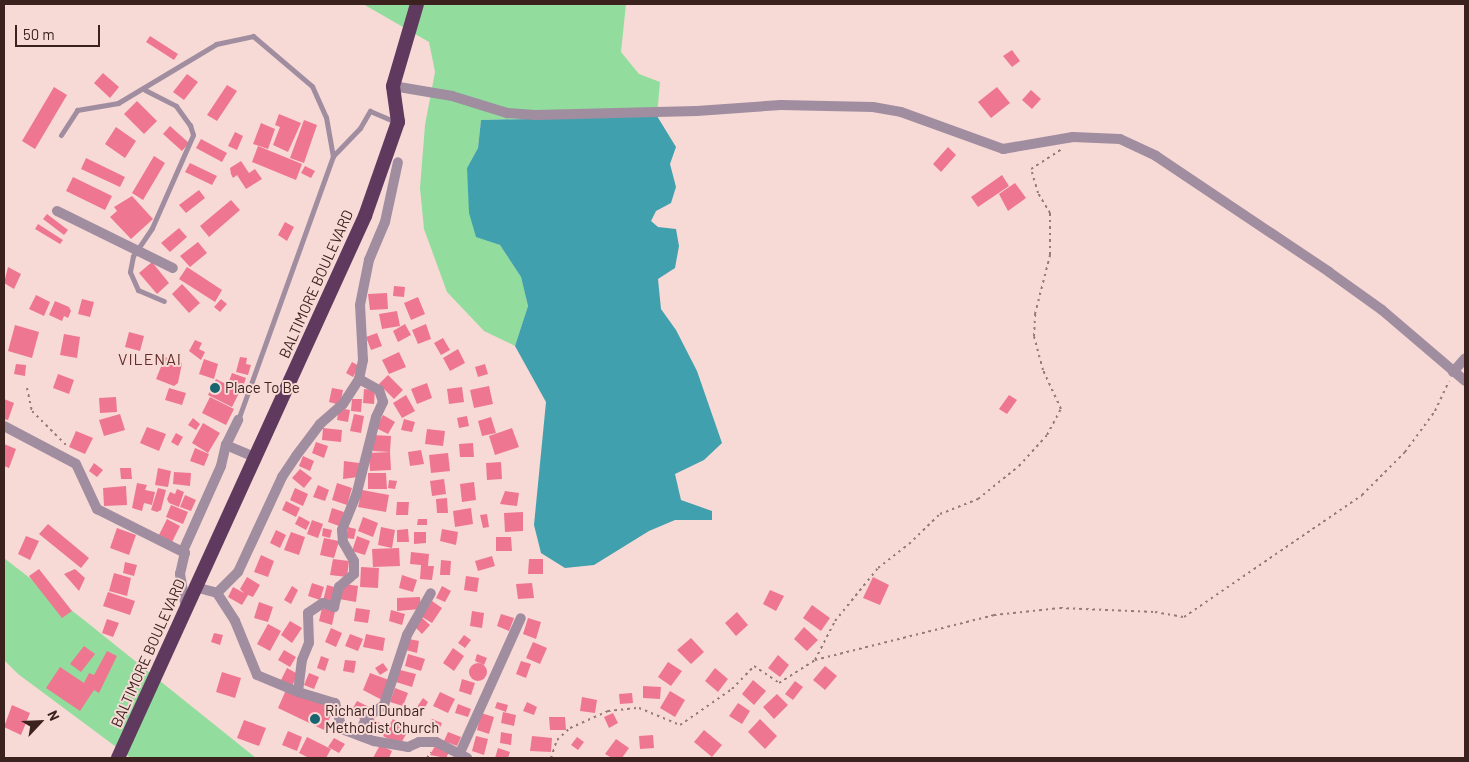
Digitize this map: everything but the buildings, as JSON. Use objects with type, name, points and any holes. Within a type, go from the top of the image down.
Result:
[{"type":"highway","name":"BALTIMORE BOULEVARD","points":[[118,758],[365,216],[398,122],[394,86],[417,4]]},
{"type":"street","points":[[394,86],[452,96],[507,113],[678,112],[781,105],[873,107],[901,112],[1004,149],[1073,137],[1120,139],[1156,156],[1382,310],[1465,381]]},
{"type":"street","points":[[217,594],[238,572],[291,463],[320,424],[342,404],[358,379],[363,360],[360,305],[369,260],[385,222],[398,162]]},
{"type":"street","points":[[56,211],[174,268]]},
{"type":"street","points":[[1453,372],[1465,358]]},
{"type":"street","points":[[298,692],[302,660],[309,643],[308,613],[323,603],[334,608],[339,587],[354,574],[354,562],[343,542],[342,530],[356,496],[376,418],[383,402],[379,390],[358,379]]},
{"type":"street","points":[[187,610],[180,574],[185,553],[183,551],[221,466],[226,445],[238,420]]},
{"type":"street","points":[[4,426],[76,464],[97,509],[185,553]]},
{"type":"street","points":[[226,445],[256,458]]},
{"type":"street","points":[[195,587],[217,594],[235,621],[256,675],[298,692],[335,702],[342,729],[391,746],[408,747],[419,742],[436,742],[463,756],[521,618]]},
{"type":"street","points":[[359,734],[366,718],[384,705],[407,635],[431,593]]},
{"type":"lane","points":[[61,135],[77,110],[118,103],[145,90],[216,44],[253,36],[312,86],[326,117],[333,156]]},
{"type":"lane","points":[[145,90],[176,106],[190,125],[192,135],[152,228],[133,256],[130,272],[138,290],[164,302]]},
{"type":"lane","points":[[238,420],[333,156],[360,128],[370,111],[398,122]]},
{"type":"path","points":[[815,660],[835,621],[878,568],[909,544],[940,514],[978,499],[1019,466],[1047,436],[1061,409],[1043,370],[1034,336],[1035,314],[1050,255],[1050,212],[1038,193],[1031,169],[1056,155],[1073,137]]},
{"type":"path","points":[[551,758],[557,740],[570,728],[608,711],[639,708],[680,725],[732,688],[754,666],[779,683],[815,660],[994,615],[1070,608],[1155,612],[1184,617],[1362,495],[1405,452],[1435,411],[1453,372]]},
{"type":"path","points":[[27,388],[32,411],[60,436],[76,464]]},
{"type":"green space","points":[[363,4],[626,4],[621,52],[639,74],[660,82],[657,116],[481,120],[478,148],[467,168],[476,236],[500,245],[521,277],[528,306],[515,346],[484,331],[447,292],[424,229],[420,188],[425,125],[435,72],[429,42]]},
{"type":"green space","points":[[4,558],[256,758],[131,758],[18,674],[4,660]]},
{"type":"water","points":[[657,116],[676,147],[670,164],[676,187],[671,203],[656,211],[651,221],[658,227],[676,229],[679,246],[675,268],[658,279],[661,309],[676,330],[697,371],[722,443],[704,460],[675,474],[681,500],[712,511],[712,520],[675,520],[649,531],[594,565],[565,568],[541,553],[534,525],[546,402],[515,346],[528,306],[521,277],[500,245],[476,237],[469,213],[467,168],[478,148],[481,120]]},
{"type":"place","name":"Place To Be","points":[[215,388]]},
{"type":"place","name":"Richard Dunbar Methodist Church","points":[[315,719]]},
{"type":"district","name":"VILENAI","points":[[150,359]]}]
